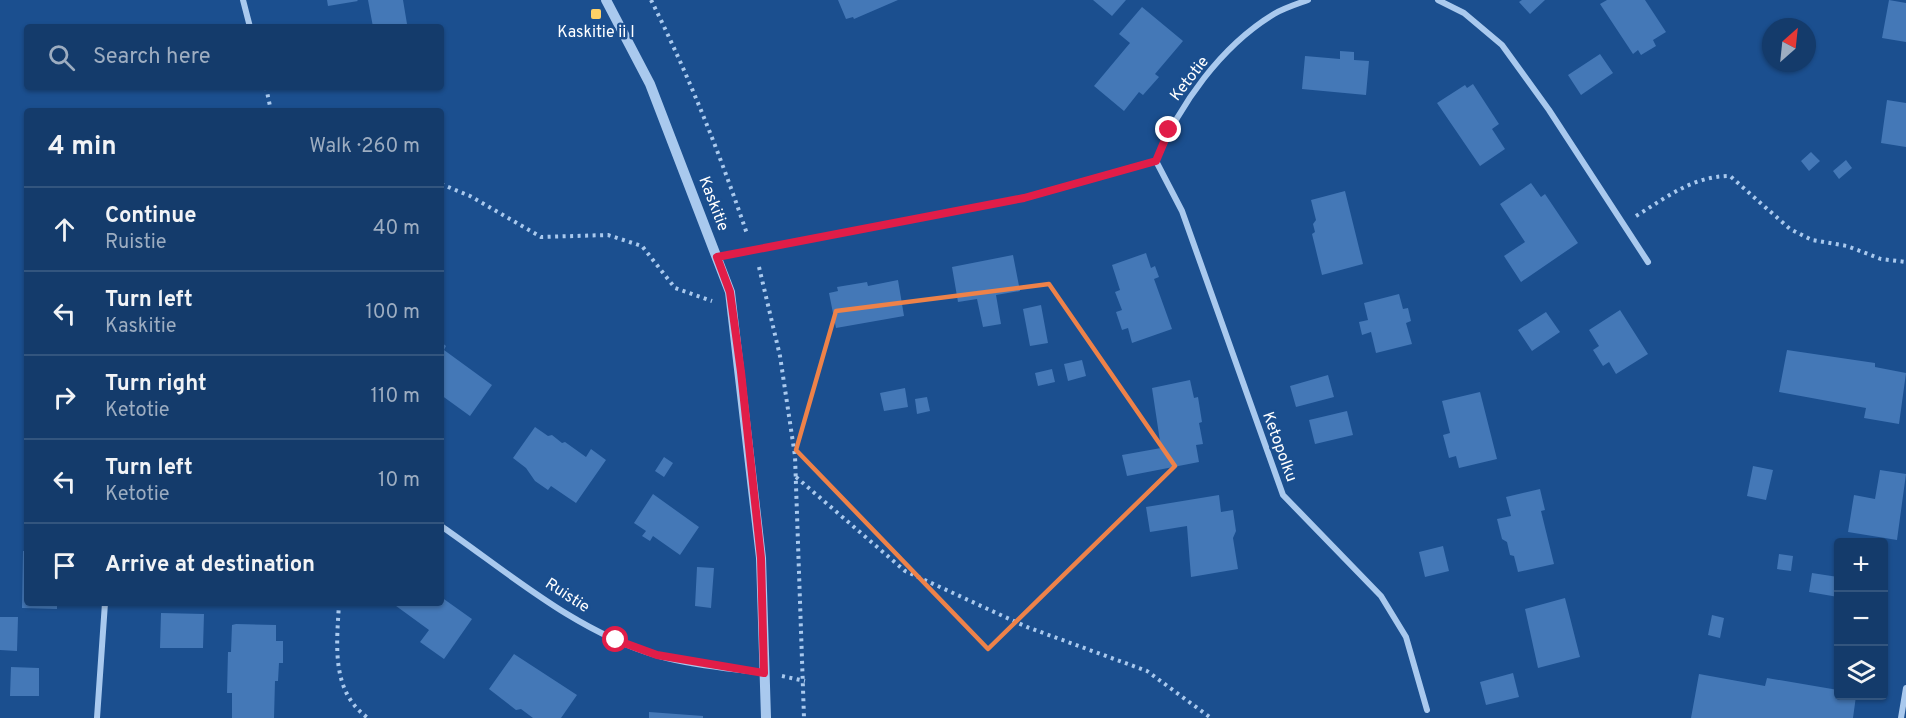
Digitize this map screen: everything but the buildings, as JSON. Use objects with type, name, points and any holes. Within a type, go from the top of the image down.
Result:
[{"type":"street","points":[[243,0],[249,24]]},
{"type":"street","name":"Kaskitie","points":[[606,0],[650,84],[730,292],[761,558],[766,718]]},
{"type":"street","name":"Ketotie","points":[[1156,161],[1169,130],[1188,100],[1234,45],[1274,14],[1308,0]]},
{"type":"street","points":[[1438,0],[1464,13],[1502,45],[1549,110],[1648,262]]},
{"type":"street","points":[[717,257],[1024,198],[1156,161]]},
{"type":"street","name":"Ketopolku","points":[[1156,161],[1182,211],[1283,495],[1381,596],[1406,637],[1426,710]]},
{"type":"street","name":"Ruistie","points":[[444,528],[568,615],[616,640],[657,655],[764,673]]},
{"type":"street","points":[[97,718],[105,606]]},
{"type":"street","points":[[1901,718],[1906,688]]},
{"type":"path","points":[[267,90],[270,108]]},
{"type":"path","points":[[1623,224],[1692,182],[1713,176],[1730,176],[1790,229],[1812,240],[1847,246],[1881,259],[1906,262]]},
{"type":"path","points":[[444,185],[470,196],[541,237],[608,235],[642,246],[675,288],[732,310]]},
{"type":"path","points":[[796,476],[905,571],[1026,627],[1147,672],[1211,718]]},
{"type":"path","points":[[339,606],[339,677],[347,696],[368,718]]},
{"type":"highlighted area","points":[[1049,284],[1175,466],[988,649],[796,450],[836,311]]},
{"type":"place","name":"Kaskitie ii I","points":[[596,14]]},
{"type":"route","points":[[616,640],[657,655],[764,673],[761,558],[741,372],[730,292],[717,257],[1024,198],[1156,161],[1169,130]]}]
